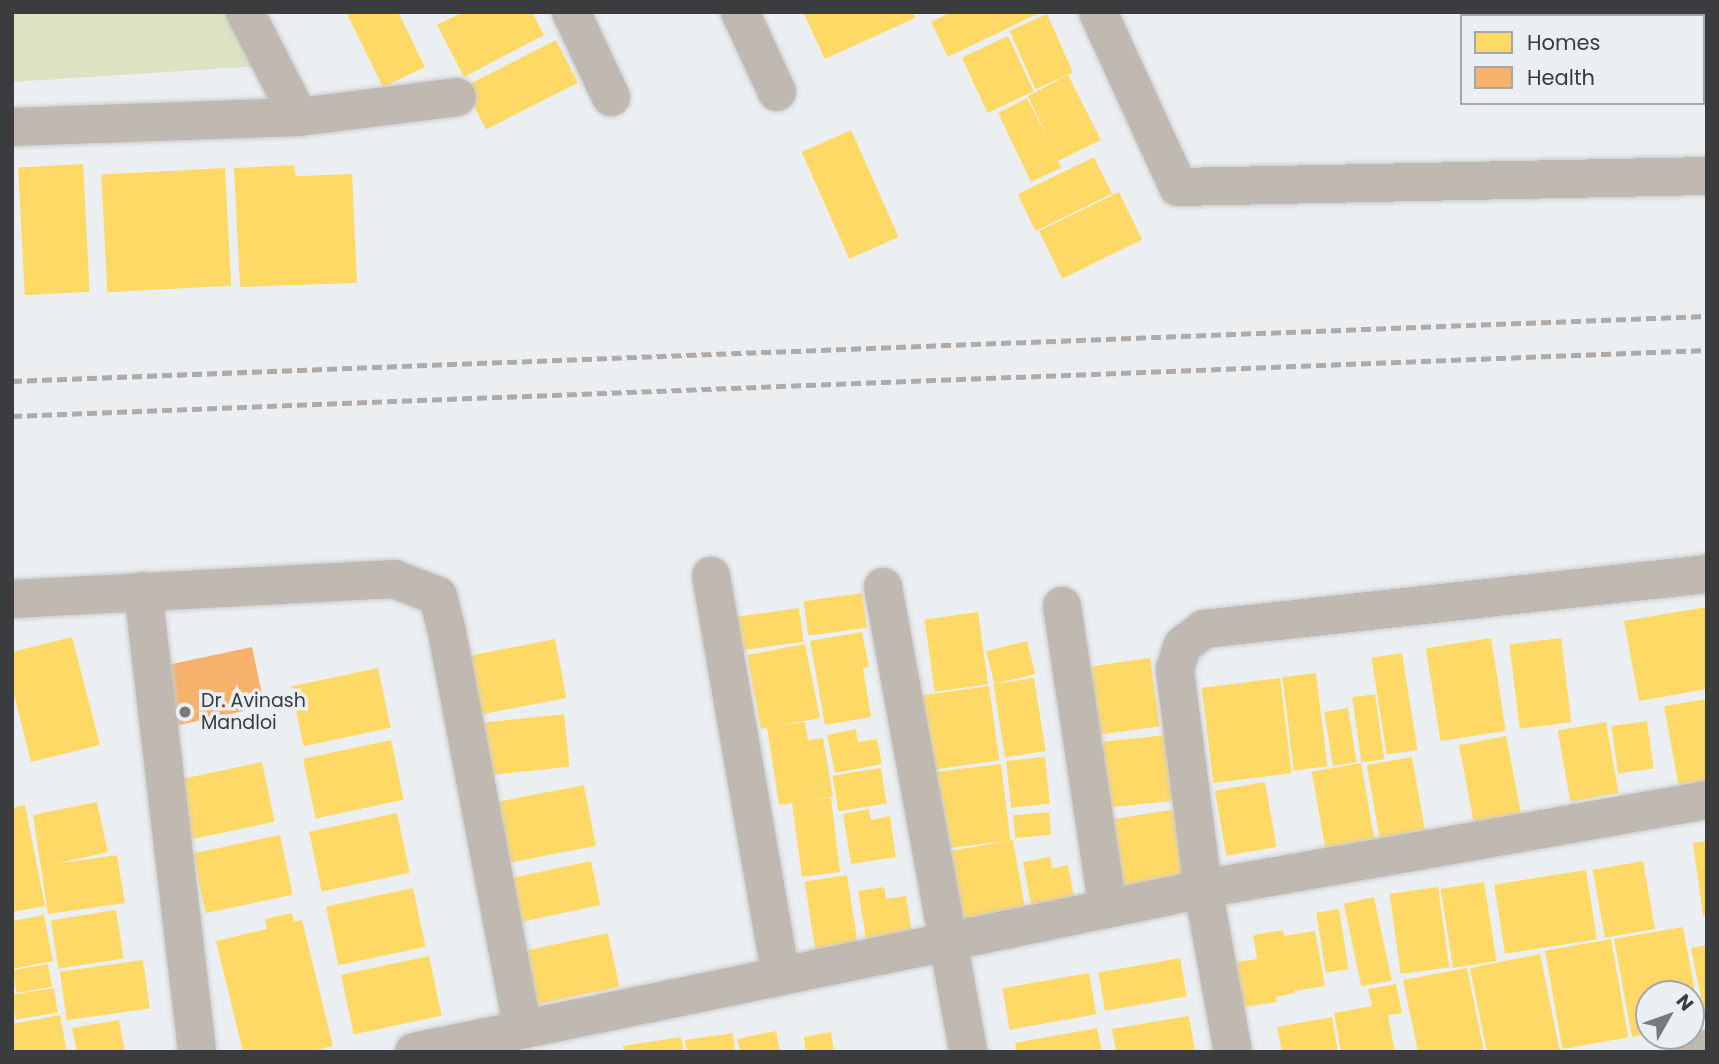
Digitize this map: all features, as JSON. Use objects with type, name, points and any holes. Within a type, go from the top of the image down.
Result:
[{"type":"street","points":[[245,12],[299,117]]},
{"type":"street","points":[[571,12],[611,97]]},
{"type":"street","points":[[740,12],[777,92]]},
{"type":"street","points":[[1098,12],[1178,187],[1707,176]]},
{"type":"street","points":[[12,127],[299,117],[457,97]]},
{"type":"street","points":[[1233,1052],[1203,889],[1175,669],[1183,645],[1204,629],[1707,574]]},
{"type":"street","points":[[711,576],[781,976]]},
{"type":"street","points":[[12,599],[394,579],[438,596],[523,1029]]},
{"type":"street","points":[[883,587],[968,1052]]},
{"type":"street","points":[[143,591],[197,1052]]},
{"type":"street","points":[[1062,606],[1108,909]]},
{"type":"street","points":[[414,1052],[1203,889],[1707,800]]},
{"type":"street","points":[[1694,1052],[1707,1049]]},
{"type":"green space","points":[[12,12],[231,12],[259,66],[12,82]]},
{"type":"building: Homes","points":[[346,12],[398,12],[425,67],[383,87]]},
{"type":"building: Homes","points":[[463,12],[532,12],[544,35],[464,77],[437,25]]},
{"type":"building: Homes","points":[[803,12],[913,12],[915,18],[825,59]]},
{"type":"building: Homes","points":[[951,12],[1041,12],[948,57],[931,22]]},
{"type":"building: Homes","points":[[1047,14],[1073,72],[1036,89],[1010,31]]},
{"type":"building: Homes","points":[[1008,36],[1034,91],[988,113],[962,58]]},
{"type":"building: Homes","points":[[556,40],[578,83],[486,130],[464,87]]},
{"type":"building: Homes","points":[[1068,75],[1101,140],[1058,161],[1061,168],[1031,182],[998,113],[1027,98],[1050,143],[1028,96]]},
{"type":"building: Homes","points":[[851,130],[899,237],[849,259],[802,152]]},
{"type":"building: Homes","points":[[1094,157],[1112,194],[1036,231],[1018,194]]},
{"type":"building: Homes","points":[[83,164],[90,292],[25,295],[18,167]]},
{"type":"building: Homes","points":[[294,165],[296,176],[352,174],[357,283],[240,287],[234,168]]},
{"type":"building: Homes","points":[[225,168],[231,286],[107,292],[101,174]]},
{"type":"building: Homes","points":[[1119,192],[1142,240],[1062,279],[1039,231]]},
{"type":"building: Homes","points":[[862,593],[867,628],[808,636],[804,601]]},
{"type":"building: Homes","points":[[1707,607],[1707,689],[1639,701],[1624,621]]},
{"type":"building: Homes","points":[[799,608],[804,642],[741,650],[737,617]]},
{"type":"building: Homes","points":[[978,612],[988,684],[935,692],[925,620]]},
{"type":"building: Homes","points":[[862,632],[869,667],[863,668],[871,717],[825,725],[810,641]]},
{"type":"building: Homes","points":[[72,637],[100,745],[31,762],[12,687],[12,652]]},
{"type":"building: Homes","points":[[1491,638],[1506,731],[1441,741],[1426,648]]},
{"type":"building: Homes","points":[[1561,638],[1571,722],[1520,729],[1509,644]]},
{"type":"building: Homes","points":[[555,639],[566,698],[475,716],[464,657]]},
{"type":"building: Homes","points":[[1027,641],[1035,674],[994,684],[986,651]]},
{"type":"building: Homes","points":[[805,644],[820,718],[776,726],[805,722],[808,740],[823,738],[833,797],[804,801],[831,798],[840,872],[802,877],[792,803],[779,805],[767,728],[761,729],[747,655]]},
{"type":"building: Homes","points":[[1402,653],[1417,750],[1387,755],[1371,658]]},
{"type":"building: Homes","points":[[1150,658],[1160,726],[1085,737],[1076,668]]},
{"type":"building: Homes","points":[[378,668],[391,728],[304,746],[291,687]]},
{"type":"building: Homes","points":[[1316,673],[1327,766],[1294,770],[1282,677]]},
{"type":"building: Homes","points":[[1034,678],[1046,751],[1005,758],[994,684]]},
{"type":"building: Homes","points":[[1280,678],[1292,773],[1213,783],[1202,688]]},
{"type":"building: Homes","points":[[989,686],[999,760],[922,771],[912,697]]},
{"type":"building: Homes","points":[[1375,694],[1384,759],[1361,763],[1352,697]]},
{"type":"building: Homes","points":[[1707,699],[1707,783],[1679,788],[1664,706]]},
{"type":"building: Homes","points":[[1348,708],[1357,762],[1333,766],[1324,712]]},
{"type":"building: Homes","points":[[564,714],[570,767],[477,776],[472,724]]},
{"type":"building: Homes","points":[[1647,721],[1654,769],[1618,774],[1611,726]]},
{"type":"building: Homes","points":[[1606,722],[1619,793],[1570,801],[1558,731]]},
{"type":"building: Homes","points":[[856,729],[858,742],[877,739],[882,764],[835,773],[827,735]]},
{"type":"building: Homes","points":[[1167,735],[1174,801],[1104,808],[1097,742]]},
{"type":"building: Homes","points":[[1506,736],[1522,820],[1475,830],[1459,745]]},
{"type":"building: Homes","points":[[391,740],[404,800],[316,818],[303,759]]},
{"type":"building: Homes","points":[[1045,757],[1050,804],[1011,808],[1006,761]]},
{"type":"building: Homes","points":[[1412,757],[1426,834],[1380,842],[1367,765]]},
{"type":"building: Homes","points":[[262,762],[275,822],[189,840],[176,780]]},
{"type":"building: Homes","points":[[1361,763],[1375,845],[1326,853],[1312,772]]},
{"type":"building: Homes","points":[[1001,764],[1010,840],[937,849],[928,773]]},
{"type":"building: Homes","points":[[881,768],[887,804],[838,811],[833,776]]},
{"type":"building: Homes","points":[[1265,782],[1276,847],[1226,856],[1215,791]]},
{"type":"building: Homes","points":[[584,785],[596,846],[502,864],[490,803]]},
{"type":"building: Homes","points":[[97,802],[108,852],[55,864],[117,855],[125,903],[48,914],[33,815]]},
{"type":"building: Homes","points":[[25,805],[45,906],[12,912],[12,808]]},
{"type":"building: Homes","points":[[869,809],[871,820],[890,816],[896,857],[851,864],[843,814]]},
{"type":"building: Homes","points":[[1177,809],[1189,886],[1118,897],[1106,820]]},
{"type":"building: Homes","points":[[1049,812],[1051,835],[1015,838],[1013,815]]},
{"type":"building: Homes","points":[[397,813],[410,873],[322,891],[309,832]]},
{"type":"building: Homes","points":[[280,835],[293,895],[206,913],[193,854]]},
{"type":"building: Homes","points":[[1013,840],[1027,918],[965,929],[951,851]]},
{"type":"building: Homes","points":[[1707,841],[1707,916],[1703,916],[1693,843]]},
{"type":"building: Homes","points":[[1050,857],[1052,868],[1068,865],[1076,907],[1033,915],[1023,862]]},
{"type":"building: Homes","points":[[591,861],[600,905],[510,924],[501,880]]},
{"type":"building: Homes","points":[[1643,861],[1655,929],[1605,938],[1593,870]]},
{"type":"building: Homes","points":[[1586,870],[1597,939],[1505,954],[1494,885]]},
{"type":"building: Homes","points":[[847,875],[858,947],[816,954],[805,882]]},
{"type":"building: Homes","points":[[1484,882],[1497,961],[1453,968],[1441,889]]},
{"type":"building: Homes","points":[[884,887],[886,899],[906,896],[913,938],[867,945],[858,891]]},
{"type":"building: Homes","points":[[1438,887],[1449,967],[1401,974],[1389,894]]},
{"type":"building: Homes","points":[[413,888],[425,947],[338,965],[326,907]]},
{"type":"building: Homes","points":[[1374,897],[1392,980],[1361,987],[1344,903]]},
{"type":"building: Homes","points":[[1339,909],[1349,969],[1326,973],[1316,913]]},
{"type":"building: Homes","points":[[116,910],[124,958],[58,969],[51,920]]},
{"type":"building: Homes","points":[[292,913],[294,922],[302,920],[333,1046],[310,1052],[243,1052],[216,941],[267,929],[265,919]]},
{"type":"building: Homes","points":[[44,915],[53,961],[12,969],[12,921]]},
{"type":"building: Homes","points":[[1683,927],[1693,980],[1635,980],[1635,1036],[1632,1037],[1614,939]]},
{"type":"building: Homes","points":[[1283,930],[1284,936],[1315,931],[1325,986],[1276,997],[1277,1002],[1244,1007],[1236,962],[1257,959],[1253,935]]},
{"type":"building: Homes","points":[[608,933],[619,987],[518,1008],[506,955]]},
{"type":"building: Homes","points":[[1611,939],[1628,1037],[1562,1049],[1545,951]]},
{"type":"building: Homes","points":[[1707,945],[1707,1022],[1705,980],[1697,980],[1691,948]]},
{"type":"building: Homes","points":[[1540,954],[1560,1052],[1487,1052],[1470,968]]},
{"type":"building: Homes","points":[[429,956],[442,1016],[354,1034],[341,975]]},
{"type":"building: Homes","points":[[1180,958],[1187,996],[1105,1011],[1098,972]]},
{"type":"building: Homes","points":[[143,960],[150,1009],[67,1020],[60,972]]},
{"type":"building: Homes","points":[[48,964],[52,987],[17,993],[13,970]]},
{"type":"building: Homes","points":[[1467,968],[1484,1052],[1418,1052],[1403,980]]},
{"type":"building: Homes","points":[[1089,973],[1096,1014],[1010,1030],[1002,988]]},
{"type":"building: Homes","points":[[1396,984],[1402,1013],[1388,1015],[1395,1052],[1341,1052],[1334,1013],[1372,1006],[1368,989]]},
{"type":"building: Homes","points":[[54,988],[58,1013],[15,1019],[12,995]]},
{"type":"building: Homes","points":[[60,1015],[67,1052],[12,1052],[12,1024]]},
{"type":"building: Homes","points":[[1189,1016],[1195,1052],[1116,1052],[1112,1029]]},
{"type":"building: Homes","points":[[1332,1017],[1338,1052],[1282,1052],[1277,1027]]},
{"type":"building: Homes","points":[[119,1020],[125,1052],[77,1052],[72,1028]]},
{"type":"building: Homes","points":[[1097,1028],[1102,1052],[1016,1052],[1015,1043]]},
{"type":"building: Homes","points":[[776,1031],[780,1052],[740,1052],[737,1039]]},
{"type":"building: Homes","points":[[831,1032],[834,1052],[806,1052],[804,1037]]},
{"type":"building: Homes","points":[[733,1033],[735,1052],[687,1052],[685,1040]]},
{"type":"building: Homes","points":[[681,1037],[684,1052],[624,1052],[623,1046]]},
{"type":"building: Health","points":[[252,647],[265,707],[178,725],[165,666]]},
{"type":"railway","points":[[12,381],[1707,316]]},
{"type":"railway","points":[[12,416],[1707,350]]},
{"type":"place","name":"Dr. Avinash Mandloi","points":[[185,712]]}]
